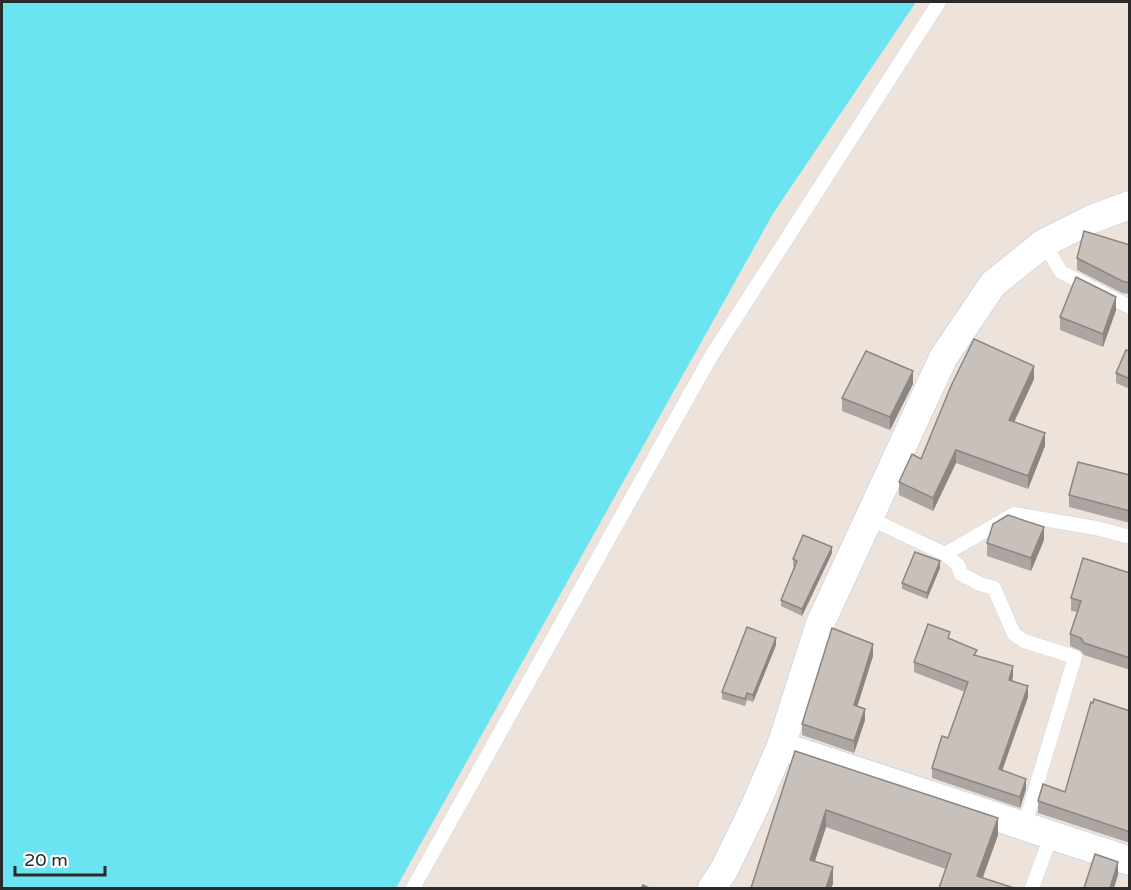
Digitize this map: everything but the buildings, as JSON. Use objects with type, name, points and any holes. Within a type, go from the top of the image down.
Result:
[{"type":"street","points":[[712,888],[724,870],[781,746],[820,624],[943,358],[993,284],[1044,243],[1092,219],[1130,205]]},
{"type":"street","points":[[781,746],[1130,861]]},
{"type":"lane","points":[[413,888],[711,358],[939,2]]},
{"type":"lane","points":[[1044,243],[1061,272],[1130,307]]},
{"type":"lane","points":[[945,554],[1014,514],[1096,528],[1130,537]]},
{"type":"lane","points":[[869,518],[945,554],[958,565],[961,574],[994,588],[1014,634],[1024,641],[1075,657],[1038,831],[1032,888]]},
{"type":"water","points":[[2,2],[916,2],[774,212],[396,888],[2,888]]}]
